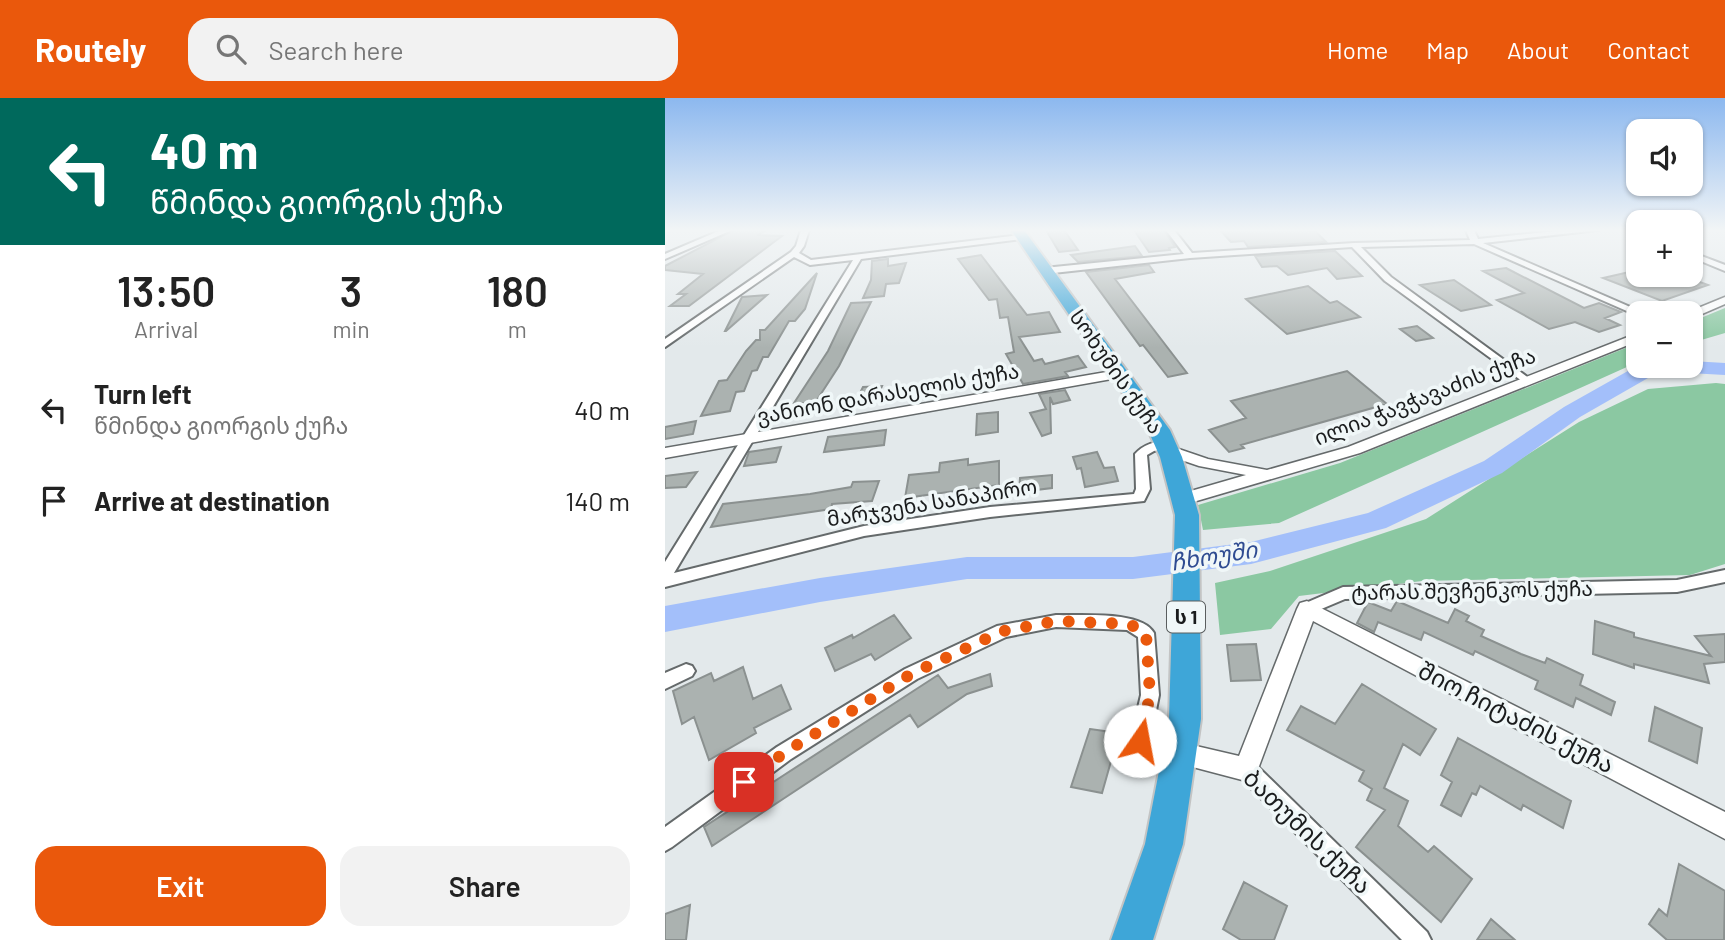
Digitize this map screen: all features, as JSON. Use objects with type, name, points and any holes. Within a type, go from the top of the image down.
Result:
[{"type":"highway","name":"სოხუმის ქუჩა","points":[[1044,271],[1159,430],[1185,507],[1182,736],[1164,844],[1132,940]]},
{"type":"street","points":[[665,344],[772,269]]},
{"type":"street","points":[[665,575],[850,269]]},
{"type":"street","points":[[1044,271],[1061,269]]},
{"type":"street","points":[[1378,269],[1526,381]]},
{"type":"street","points":[[1538,269],[1626,307]]},
{"type":"street","points":[[1703,310],[1725,300]]},
{"type":"street","name":"ილია ჭავჭავაძის ქუჩა","points":[[1185,507],[1268,474],[1354,450],[1626,342]]},
{"type":"street","name":"ვანიონ დარასელის ქუჩა","points":[[665,453],[1118,374]]},
{"type":"street","name":"მარჯვენა სანაპირო","points":[[665,581],[864,531],[990,512],[1139,498],[1143,489],[1141,454],[1150,447],[1166,447]]},
{"type":"street","points":[[1166,447],[1205,463],[1268,474]]},
{"type":"street","name":"ტარას შევჩენკოს ქუჩა","points":[[1307,609],[1343,593],[1677,586],[1725,576]]},
{"type":"street","points":[[1246,769],[1307,609]]},
{"type":"street","name":"შიო ჩიტაძის ქუჩა","points":[[1307,609],[1725,826]]},
{"type":"street","points":[[665,839],[784,753],[911,674],[1003,631],[1056,621],[1129,624],[1146,633],[1150,695],[1140,741],[1182,736]]},
{"type":"street","points":[[665,681],[686,671]]},
{"type":"street","name":"ბათუმის ქუჩა","points":[[1182,736],[1246,769],[1419,940]]},
{"type":"green space","points":[[1725,308],[1725,333],[1703,339],[1703,317]]},
{"type":"green space","points":[[1626,348],[1626,367],[1279,523],[1203,530],[1198,505],[1340,463]]},
{"type":"green space","points":[[1725,384],[1725,564],[1690,575],[1422,581],[1299,596],[1271,629],[1220,635],[1215,583],[1270,571],[1426,519],[1579,422],[1648,389]]},
{"type":"building","points":[[738,269],[689,306],[670,306],[686,294],[678,294],[703,274],[665,270]]},
{"type":"building","points":[[872,269],[904,269],[899,283],[886,284],[884,296],[863,298],[871,280]]},
{"type":"building","points":[[966,269],[992,269],[1027,315],[1049,312],[1060,332],[1019,337],[1034,361],[1042,359],[1045,364],[1078,356],[1086,367],[1065,372],[1068,376],[1023,384],[1006,354],[1014,352],[1008,317],[1000,318],[997,299],[989,300]]},
{"type":"building","points":[[1152,269],[1154,272],[1115,279],[1187,373],[1168,377],[1143,345],[1140,346],[1086,272]]},
{"type":"building","points":[[1281,269],[1320,269],[1288,275]]},
{"type":"building","points":[[1328,269],[1355,269],[1362,276],[1337,279]]},
{"type":"building","points":[[1509,269],[1584,308],[1599,303],[1621,312],[1605,318],[1620,325],[1599,332],[1575,322],[1549,329],[1497,300],[1524,293],[1483,271]]},
{"type":"building","points":[[817,273],[805,309],[795,321],[789,321],[768,357],[763,357],[757,370],[752,371],[744,391],[736,392],[730,411],[701,416],[719,381],[727,380],[746,351],[756,340],[760,340],[760,330],[765,330]]},
{"type":"building","points":[[1626,273],[1626,287],[1603,278]]},
{"type":"building","points":[[1454,280],[1491,305],[1461,311],[1420,285]]},
{"type":"building","points":[[1308,286],[1330,303],[1337,301],[1360,317],[1287,334],[1246,299]]},
{"type":"building","points":[[1626,287],[1702,287],[1662,301]]},
{"type":"building","points":[[767,295],[726,331],[725,331],[742,297]]},
{"type":"building","points":[[871,302],[839,366],[815,403],[794,403],[828,351],[851,303]]},
{"type":"building","points":[[1417,326],[1433,338],[1416,341],[1400,329]]},
{"type":"building","points":[[1347,371],[1387,404],[1241,445],[1244,448],[1229,452],[1209,430],[1246,418],[1231,401]]},
{"type":"building","points":[[882,386],[876,400],[856,401],[863,387]]},
{"type":"building","points":[[1065,390],[1070,400],[1053,404],[1050,397],[1051,433],[1042,436],[1030,413],[1046,409],[1039,394]]},
{"type":"building","points":[[998,412],[998,432],[976,435],[977,414]]},
{"type":"building","points":[[696,421],[693,434],[665,439],[665,427]]},
{"type":"building","points":[[886,430],[884,445],[824,452],[828,437]]},
{"type":"building","points":[[781,447],[776,462],[744,466],[749,452]]},
{"type":"building","points":[[1097,452],[1104,468],[1114,467],[1118,481],[1085,487],[1081,468],[1077,469],[1073,457]]},
{"type":"building","points":[[968,459],[968,465],[999,461],[999,485],[905,498],[909,475],[939,472],[940,463]]},
{"type":"building","points":[[697,472],[686,487],[665,488],[665,476]]},
{"type":"building","points":[[1052,475],[1052,488],[1019,492],[1020,478]]},
{"type":"building","points":[[879,481],[872,501],[832,504],[831,509],[711,527],[723,504],[810,494],[851,487],[853,482]]},
{"type":"building","points":[[1397,601],[1448,623],[1455,609],[1469,616],[1466,621],[1484,630],[1481,636],[1545,663],[1547,658],[1583,675],[1580,685],[1615,702],[1611,715],[1576,698],[1573,707],[1535,689],[1538,681],[1475,651],[1473,655],[1424,632],[1421,640],[1378,622],[1374,632],[1357,623],[1368,602],[1391,611]]},
{"type":"building","points":[[894,615],[911,638],[875,660],[871,654],[835,671],[825,648],[852,635],[853,638]]},
{"type":"building","points":[[1595,621],[1634,633],[1634,637],[1711,656],[1695,636],[1725,634],[1725,662],[1704,664],[1709,683],[1634,664],[1634,668],[1593,654]]},
{"type":"building","points":[[1256,644],[1261,680],[1231,681],[1227,645]]},
{"type":"building","points":[[743,667],[753,699],[781,685],[791,709],[754,728],[756,733],[709,760],[694,717],[682,724],[673,691],[711,673],[714,681]]},
{"type":"building","points":[[990,674],[992,686],[967,694],[918,727],[910,715],[712,846],[704,827],[938,675],[948,688]]},
{"type":"building","points":[[1362,684],[1436,729],[1420,755],[1403,744],[1384,788],[1408,801],[1398,826],[1428,852],[1434,846],[1472,879],[1441,922],[1356,847],[1385,810],[1367,800],[1372,789],[1359,781],[1364,771],[1287,730],[1301,706],[1335,724]]},
{"type":"building","points":[[1655,707],[1702,728],[1697,763],[1649,741]]},
{"type":"building","points":[[1090,729],[1119,733],[1102,793],[1071,787]]},
{"type":"building","points":[[1458,738],[1571,801],[1563,828],[1523,805],[1521,810],[1480,786],[1476,795],[1472,793],[1461,816],[1441,805],[1452,782],[1441,775]]},
{"type":"building","points":[[1679,864],[1725,891],[1724,940],[1667,940],[1649,924],[1659,909],[1667,916]]},
{"type":"building","points":[[1244,882],[1287,906],[1274,940],[1241,940],[1223,929]]},
{"type":"building","points":[[690,905],[686,940],[665,940],[665,914]]},
{"type":"building","points":[[1491,919],[1515,940],[1477,940]]},
{"type":"waterway","name":"ჩხოუში","points":[[665,619],[820,590],[967,568],[1133,568],[1251,553],[1376,521],[1493,467],[1572,412],[1643,372],[1689,367],[1725,369]]},
{"type":"route","points":[[744,782],[784,753],[911,674],[1003,631],[1056,621],[1129,624],[1146,633],[1150,695],[1140,741]]}]
